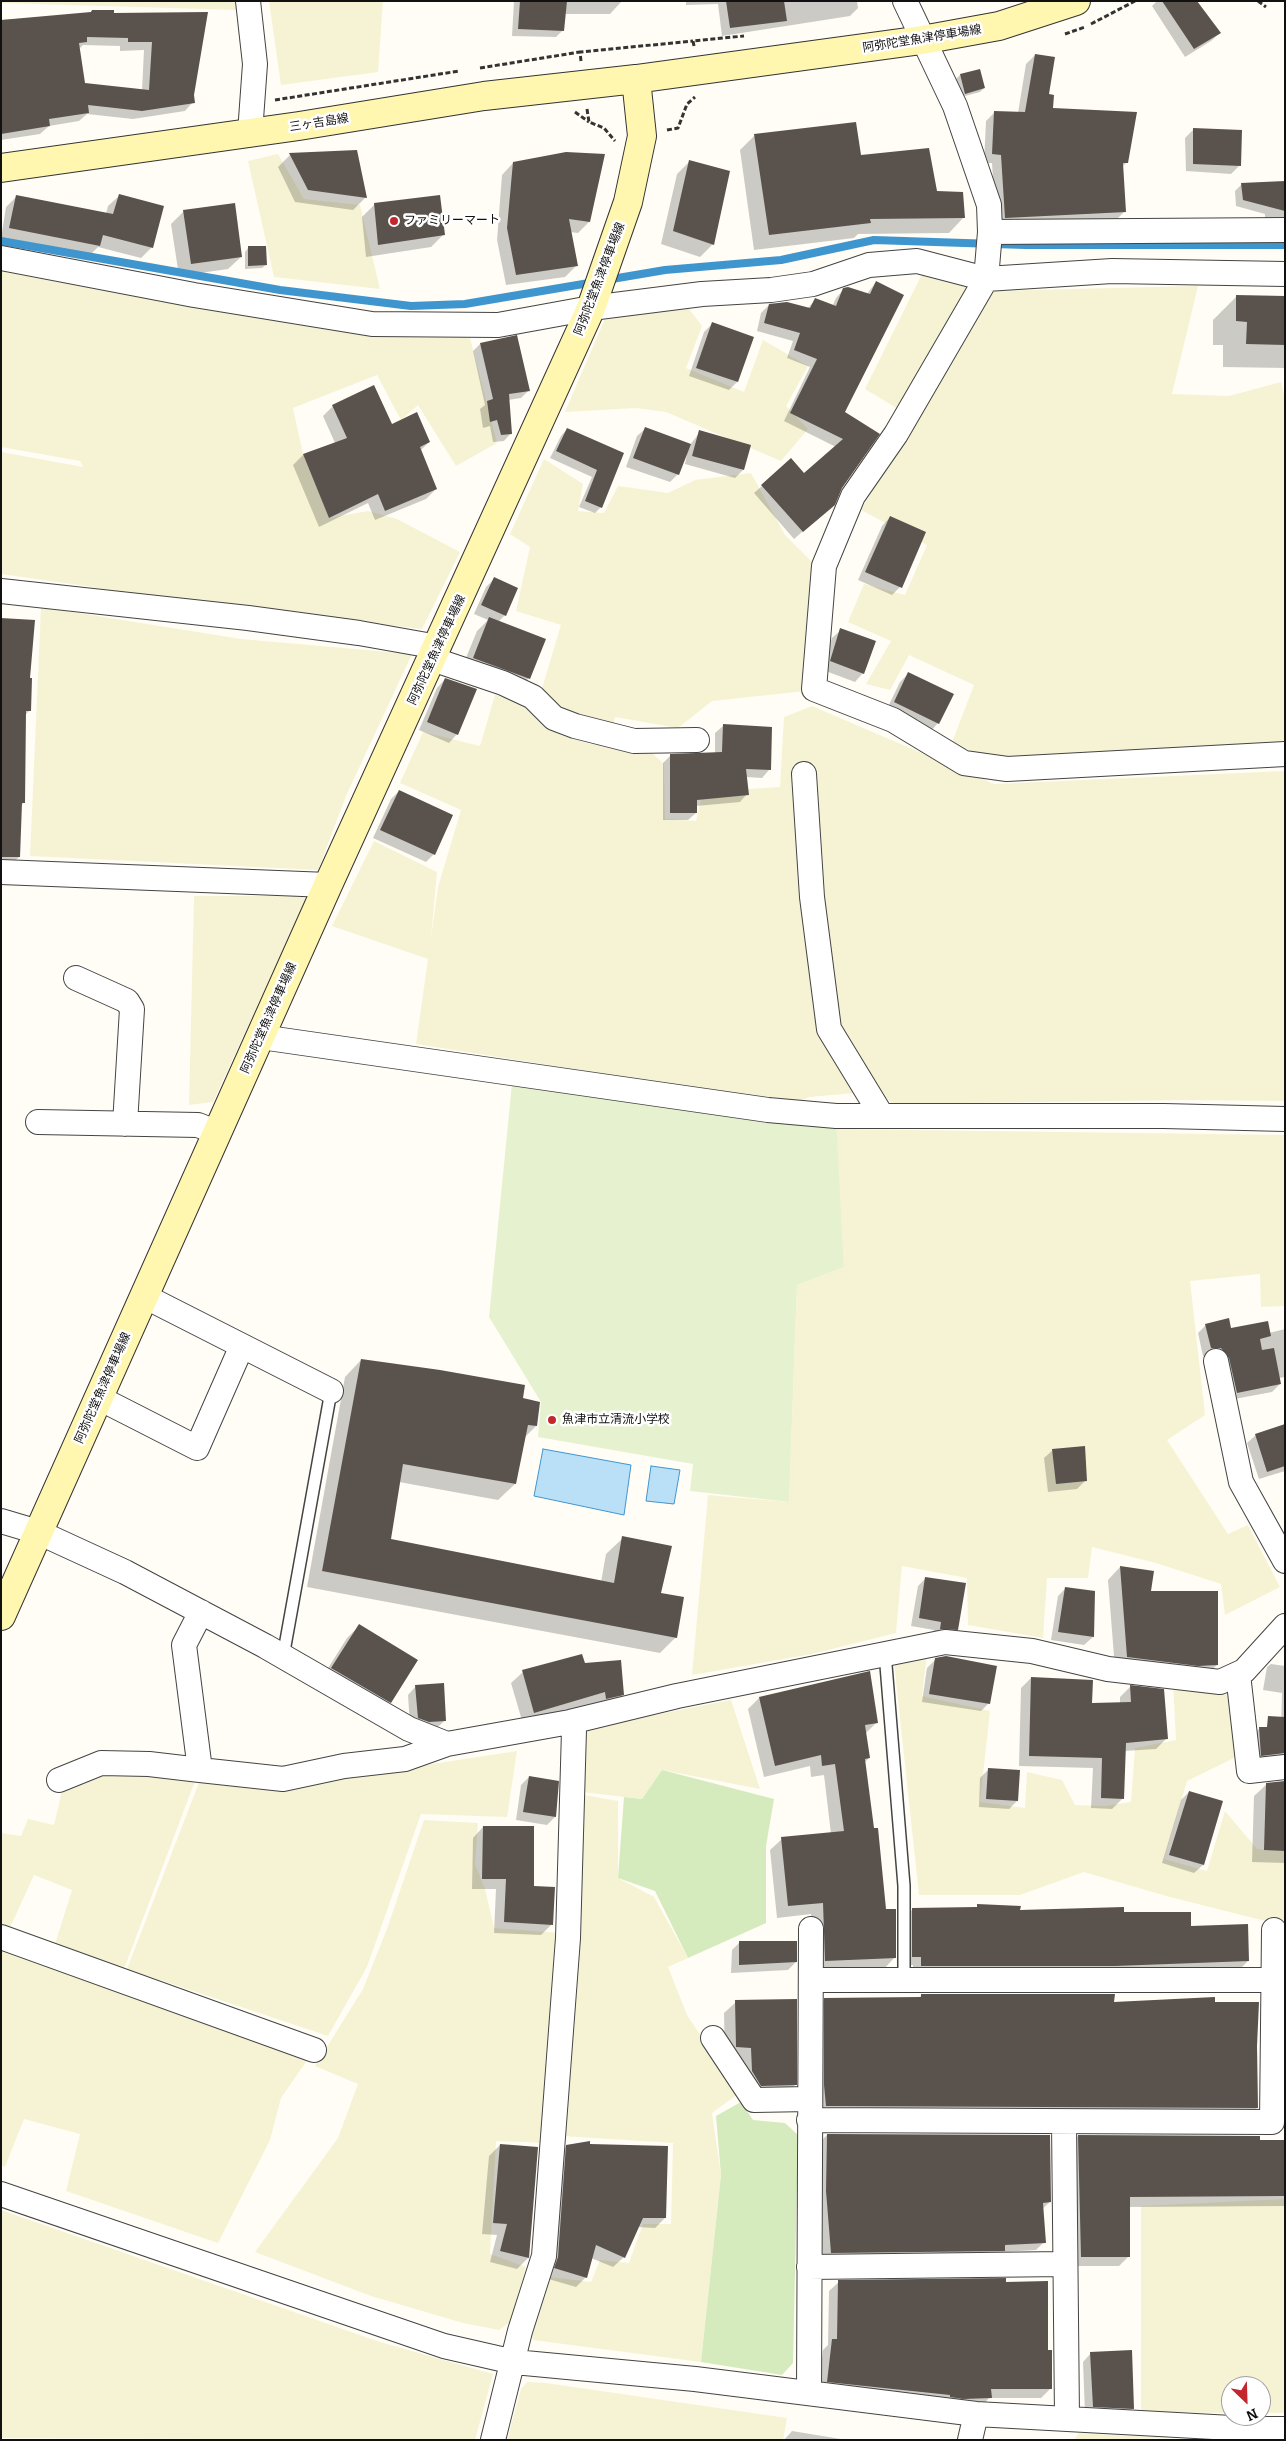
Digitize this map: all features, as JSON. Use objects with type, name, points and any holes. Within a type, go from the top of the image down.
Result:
[{"type":"main road","name":"阿弥陀堂魚津停車場線","points":[[1,1616],[328,885],[591,308],[628,202],[642,136],[636,79],[922,40],[999,26],[1076,1]]},
{"type":"main road","name":"三ヶ吉島線","points":[[1,168],[484,96],[636,79]]},
{"type":"street","points":[[248,1],[255,64],[250,132]]},
{"type":"street","points":[[905,1],[955,106],[989,205],[990,232],[986,279],[896,434],[853,496],[824,566],[814,689],[894,720],[964,763],[1006,769],[1285,754]]},
{"type":"street","points":[[990,232],[1285,230]]},
{"type":"street","points":[[1,258],[194,295],[372,324],[498,325],[591,308],[702,294],[771,290],[813,284],[870,265],[917,262],[986,279],[1112,271],[1285,274]]},
{"type":"street","points":[[1,591],[248,618],[360,633],[435,653],[526,693],[533,697],[554,718],[574,726],[634,741],[697,740]]},
{"type":"street","points":[[804,774],[812,897],[829,1029],[882,1116]]},
{"type":"street","points":[[1,872],[328,885]]},
{"type":"street","points":[[76,978],[127,1001],[132,1009],[125,1124]]},
{"type":"street","points":[[261,1037],[768,1110],[836,1116],[1164,1116],[1285,1119]]},
{"type":"street","points":[[38,1122],[198,1125],[218,1133]]},
{"type":"street","points":[[144,1296],[331,1391]]},
{"type":"street","points":[[99,1398],[197,1448],[237,1357]]},
{"type":"street","points":[[1216,1361],[1241,1482],[1285,1561]]},
{"type":"street","points":[[1,1521],[38,1532],[124,1572],[283,1657],[409,1729],[446,1744]]},
{"type":"street","points":[[200,1612],[184,1645],[200,1770]]},
{"type":"street","points":[[59,1780],[100,1763],[149,1764],[283,1779],[344,1766],[406,1759],[446,1744],[570,1722],[677,1696],[945,1642],[1032,1651],[1108,1669],[1220,1682],[1244,1671],[1285,1626]]},
{"type":"street","points":[[1238,1674],[1249,1771],[1285,1767]]},
{"type":"street","points":[[493,2440],[514,2362],[520,2331],[544,2256],[568,1938],[574,1730],[570,1722]]},
{"type":"street","points":[[808,2393],[811,1929]]},
{"type":"street","points":[[712,2038],[754,2100],[809,2110],[1064,2122],[1272,2122],[1274,1930]]},
{"type":"street","points":[[1,1937],[314,2050]]},
{"type":"street","points":[[812,1980],[1274,1980]]},
{"type":"street","points":[[1064,2122],[1067,2418]]},
{"type":"street","points":[[1,2194],[444,2346],[514,2362],[695,2378],[976,2414],[1067,2418],[1249,2435],[1285,2429]]},
{"type":"street","points":[[809,2267],[1064,2264]]},
{"type":"street","points":[[970,2440],[976,2414]]},
{"type":"lane","points":[[283,1657],[331,1391]]},
{"type":"lane","points":[[885,1653],[904,1886],[904,1980]]},
{"type":"path","points":[[1258,1],[1266,7]]},
{"type":"shaded area","points":[[1,1],[236,1],[237,10],[1,3]]},
{"type":"shaded area","points":[[269,1],[383,1],[378,72],[281,85]]},
{"type":"shaded area","points":[[278,154],[304,199],[360,205],[380,289],[274,277],[248,161]]},
{"type":"shaded area","points":[[1,269],[469,334],[497,443],[456,466],[418,405],[401,420],[377,375],[293,408],[303,454],[329,518],[368,511],[397,519],[460,552],[422,629],[126,595],[93,587],[1,574],[1,452],[83,467],[80,461],[1,447]]},
{"type":"shaded area","points":[[924,270],[973,284],[903,412],[865,389]]},
{"type":"shaded area","points":[[1198,286],[1172,394],[1229,396],[1281,382],[1285,400],[1285,742],[1036,758],[994,757],[951,745],[974,685],[909,655],[890,690],[866,684],[891,641],[848,622],[864,584],[905,595],[927,545],[861,510],[989,291]]},
{"type":"shaded area","points":[[687,306],[702,326],[686,368],[744,392],[763,340],[808,366],[786,406],[808,429],[781,461],[666,412],[636,408],[565,412],[606,316]]},
{"type":"shaded area","points":[[544,459],[583,484],[578,511],[604,513],[618,486],[668,493],[695,480],[751,473],[785,535],[815,565],[806,691],[712,701],[678,728],[615,717],[613,729],[571,721],[540,695],[561,625],[516,611],[530,547],[510,534]]},
{"type":"shaded area","points":[[41,607],[241,639],[412,654],[346,796],[318,870],[30,856]]},
{"type":"shaded area","points":[[495,695],[529,703],[560,735],[590,744],[647,748],[664,764],[665,819],[696,821],[703,792],[780,787],[784,717],[812,706],[994,784],[1285,771],[1285,1101],[1180,1100],[893,1104],[878,1091],[809,1097],[795,1104],[416,1044],[428,959],[332,926],[374,841],[437,872],[431,938],[438,887],[461,810],[400,783],[423,732],[480,746]]},
{"type":"shaded area","points":[[194,896],[308,896],[213,1102],[189,1105]]},
{"type":"shaded area","points":[[836,1129],[1285,1135],[1285,1306],[1261,1307],[1260,1274],[1190,1281],[1205,1415],[1167,1440],[1228,1534],[1248,1525],[1280,1587],[1225,1615],[1221,1584],[1156,1563],[1092,1547],[1088,1578],[1047,1578],[1043,1638],[968,1625],[967,1578],[902,1566],[896,1633],[812,1654],[692,1675],[708,1495],[789,1502],[797,1285],[844,1267]]},
{"type":"shaded area","points":[[927,1654],[922,1696],[990,1711],[980,1802],[1025,1808],[1027,1772],[1062,1780],[1075,1805],[1105,1806],[1131,1802],[1135,1748],[1176,1740],[1173,1683],[1227,1693],[1238,1756],[1187,1781],[1164,1859],[1207,1871],[1225,1811],[1257,1849],[1285,1851],[1285,1926],[1166,1896],[1084,1872],[1020,1895],[919,1895],[894,1662]]},
{"type":"shaded area","points":[[731,1700],[760,1789],[662,1770],[642,1799],[582,1792],[581,1729]]},
{"type":"shaded area","points":[[517,1751],[507,1817],[421,1814],[367,1967],[328,2036],[127,1969],[200,1780],[342,1773],[412,1767]]},
{"type":"shaded area","points":[[101,1772],[148,1774],[195,1781],[124,1969],[55,1944],[72,1890],[34,1875],[8,1932],[1,1930],[1,1833],[21,1836],[28,1819],[54,1825],[63,1786]]},
{"type":"shaded area","points":[[584,1795],[618,1801],[618,1878],[654,1897],[688,1958],[668,1967],[687,2015],[739,2093],[712,2113],[721,2175],[701,2362],[533,2340],[529,2328],[550,2277],[591,2282],[600,2260],[629,2263],[643,2224],[671,2224],[673,2143],[562,2136]]},
{"type":"shaded area","points":[[424,1820],[478,1823],[475,1864],[485,1889],[494,1928],[561,1933],[546,2143],[496,2141],[490,2254],[526,2267],[510,2322],[499,2330],[463,2323],[371,2296],[255,2252],[338,2138],[358,2084],[315,2066],[363,1989],[388,1926]]},
{"type":"shaded area","points":[[1,1949],[310,2056],[281,2098],[270,2140],[218,2243],[66,2191],[80,2134],[24,2119],[5,2167],[1,2165]]},
{"type":"shaded area","points":[[1285,2199],[1285,2413],[1271,2413],[1271,2376],[1221,2376],[1221,2413],[1141,2412],[1141,2206]]},
{"type":"shaded area","points":[[1,2210],[380,2342],[493,2374],[475,2440],[1,2438]]},
{"type":"shaded area","points":[[527,2382],[546,2383],[787,2418],[783,2440],[507,2440],[521,2389]]},
{"type":"shaded area","points":[[1079,2433],[1175,2438],[1074,2440]]},
{"type":"green space","points":[[513,1073],[836,1116],[844,1267],[797,1285],[789,1502],[690,1491],[693,1464],[538,1437],[541,1402],[489,1317]]},
{"type":"green space","points":[[662,1770],[774,1799],[766,1846],[766,1923],[688,1958],[655,1891],[618,1878],[624,1797],[642,1799]]},
{"type":"green space","points":[[741,2102],[753,2120],[785,2123],[798,2135],[793,2363],[782,2375],[701,2362],[721,2175],[716,2116]]},
{"type":"water","points":[[543,1449],[631,1465],[624,1515],[534,1496]]},
{"type":"water","points":[[651,1466],[680,1470],[674,1504],[646,1501]]},
{"type":"building","points":[[520,1],[567,1],[564,31],[518,29]]},
{"type":"building","points":[[726,1],[784,1],[787,21],[730,28]]},
{"type":"building","points":[[1162,1],[1197,1],[1221,33],[1194,49]]},
{"type":"building","points":[[92,10],[114,10],[114,13],[208,12],[194,95],[195,103],[142,111],[88,105],[89,113],[49,119],[50,126],[1,134],[1,20],[91,12]],"holes":[[[87,37],[128,38],[128,42],[152,42],[149,90],[85,83],[79,43],[87,42]]]},
{"type":"building","points":[[1035,54],[1055,57],[1049,94],[1054,95],[1053,108],[1137,112],[1128,163],[1123,163],[1126,212],[1005,218],[1001,155],[992,154],[994,111],[1025,112]]},
{"type":"building","points":[[980,69],[985,88],[965,94],[960,74]]},
{"type":"building","points":[[856,122],[861,155],[929,148],[937,191],[963,192],[965,218],[870,219],[871,223],[769,235],[754,134]]},
{"type":"building","points":[[1193,128],[1242,130],[1241,166],[1193,164]]},
{"type":"building","points":[[357,150],[367,198],[308,190],[289,153]]},
{"type":"building","points":[[566,152],[605,154],[590,222],[569,219],[578,266],[516,275],[507,228],[513,162]]},
{"type":"building","points":[[689,160],[730,171],[714,245],[673,231]]},
{"type":"building","points":[[1285,181],[1285,211],[1243,200],[1241,183]]},
{"type":"building","points":[[119,194],[164,206],[153,248],[103,235],[100,246],[9,228],[16,195],[113,214]]},
{"type":"building","points":[[440,195],[445,235],[378,245],[374,203]]},
{"type":"building","points":[[235,203],[242,257],[191,264],[183,210]]},
{"type":"building","points":[[248,246],[266,246],[267,265],[248,266]]},
{"type":"building","points":[[876,281],[904,295],[845,412],[880,434],[842,488],[835,505],[803,532],[761,485],[791,458],[804,473],[843,439],[790,413],[817,359],[794,350],[800,333],[764,323],[769,304],[787,302],[810,308],[815,298],[836,306],[843,288],[848,287],[870,294]]},
{"type":"building","points":[[1236,295],[1285,296],[1285,345],[1246,344],[1247,322],[1236,321]]},
{"type":"building","points":[[712,322],[754,337],[738,382],[696,368]]},
{"type":"building","points":[[517,335],[530,391],[509,394],[512,434],[501,435],[497,420],[490,422],[487,401],[493,399],[480,343]]},
{"type":"building","points":[[374,385],[392,424],[417,412],[430,442],[420,447],[437,489],[385,511],[378,494],[329,518],[303,454],[347,438],[332,405]]},
{"type":"building","points":[[645,427],[691,444],[679,475],[633,458]]},
{"type":"building","points":[[567,428],[624,453],[602,508],[585,501],[597,470],[556,451]]},
{"type":"building","points":[[699,430],[751,445],[744,470],[692,456]]},
{"type":"building","points":[[890,516],[926,532],[902,588],[865,572]]},
{"type":"building","points":[[494,577],[518,588],[506,616],[481,605]]},
{"type":"building","points":[[489,617],[546,639],[530,679],[473,658]]},
{"type":"building","points":[[1,618],[35,620],[30,678],[32,678],[31,711],[26,711],[25,803],[22,803],[20,857],[1,857]]},
{"type":"building","points":[[840,628],[876,641],[864,674],[830,661]]},
{"type":"building","points":[[908,672],[954,694],[939,724],[894,702]]},
{"type":"building","points":[[445,678],[477,689],[458,735],[427,722]]},
{"type":"building","points":[[723,724],[772,727],[771,770],[746,769],[749,795],[697,800],[697,813],[670,813],[670,754],[722,752]]},
{"type":"building","points":[[399,790],[453,815],[435,855],[380,830]]},
{"type":"building","points":[[1229,1318],[1231,1328],[1268,1321],[1271,1336],[1260,1339],[1262,1350],[1274,1348],[1281,1384],[1237,1393],[1229,1358],[1221,1348],[1211,1348],[1205,1324]]},
{"type":"building","points":[[361,1359],[440,1370],[525,1385],[523,1398],[540,1402],[537,1426],[528,1425],[516,1484],[403,1464],[391,1539],[614,1583],[622,1536],[672,1546],[661,1593],[684,1597],[677,1638],[322,1571]]},
{"type":"building","points":[[1285,1424],[1285,1466],[1267,1472],[1255,1434]]},
{"type":"building","points":[[1085,1446],[1087,1481],[1056,1484],[1052,1449]]},
{"type":"building","points":[[1120,1566],[1154,1571],[1151,1591],[1218,1591],[1218,1665],[1198,1666],[1127,1657]]},
{"type":"building","points":[[925,1577],[966,1583],[958,1630],[940,1629],[941,1622],[919,1618]]},
{"type":"building","points":[[1065,1587],[1095,1591],[1094,1637],[1058,1632]]},
{"type":"building","points":[[359,1624],[418,1660],[391,1703],[331,1668]]},
{"type":"building","points":[[582,1654],[585,1663],[621,1660],[624,1695],[606,1699],[605,1692],[534,1713],[522,1670]]},
{"type":"building","points":[[946,1656],[997,1666],[990,1704],[929,1694],[935,1658]]},
{"type":"building","points":[[870,1671],[878,1723],[865,1725],[870,1758],[865,1759],[874,1828],[878,1828],[886,1909],[896,1909],[896,1958],[825,1961],[823,1903],[788,1906],[781,1837],[844,1831],[835,1764],[822,1766],[821,1755],[775,1766],[759,1697]]},
{"type":"building","points":[[1031,1677],[1093,1680],[1092,1703],[1131,1702],[1130,1685],[1164,1689],[1168,1739],[1126,1743],[1124,1799],[1101,1798],[1102,1758],[1029,1756]]},
{"type":"building","points":[[444,1683],[446,1721],[429,1722],[418,1718],[415,1685]]},
{"type":"building","points":[[1268,1716],[1285,1717],[1285,1753],[1261,1756],[1259,1727],[1267,1727]]},
{"type":"building","points":[[988,1768],[1020,1770],[1018,1801],[986,1799]]},
{"type":"building","points":[[529,1776],[559,1781],[556,1817],[523,1812]]},
{"type":"building","points":[[1285,1781],[1285,1851],[1264,1850],[1266,1783]]},
{"type":"building","points":[[1189,1791],[1223,1801],[1204,1865],[1169,1855]]},
{"type":"building","points":[[483,1826],[534,1826],[534,1886],[555,1887],[553,1925],[504,1922],[506,1879],[482,1879]]},
{"type":"building","points":[[977,1904],[1021,1906],[1020,1910],[1124,1907],[1124,1912],[1191,1912],[1191,1926],[1248,1924],[1249,1961],[1115,1966],[921,1966],[921,1957],[912,1957],[912,1908],[977,1907]]},
{"type":"building","points":[[739,1941],[797,1941],[797,1962],[739,1965]]},
{"type":"building","points":[[921,1994],[1115,1994],[1114,2002],[1215,1997],[1215,2002],[1259,2002],[1257,2046],[1258,2108],[826,2106],[824,2085],[824,1998],[921,1997]]},
{"type":"building","points":[[797,1999],[797,2085],[761,2086],[752,2071],[751,2048],[736,2047],[735,2000]]},
{"type":"building","points":[[827,2134],[1050,2135],[1051,2202],[1043,2203],[1046,2243],[1005,2245],[1005,2251],[831,2253],[826,2191]]},
{"type":"building","points":[[1078,2135],[1260,2136],[1260,2140],[1285,2140],[1285,2196],[1130,2197],[1130,2257],[1081,2257]]},
{"type":"building","points":[[590,2141],[590,2144],[668,2146],[666,2218],[643,2218],[625,2258],[596,2245],[587,2278],[554,2268],[558,2257],[566,2145]]},
{"type":"building","points":[[500,2144],[538,2147],[529,2258],[500,2251],[507,2224],[493,2223]]},
{"type":"building","points":[[1006,2278],[1006,2282],[1048,2281],[1048,2350],[1052,2350],[1052,2389],[991,2389],[992,2398],[963,2399],[950,2397],[950,2395],[827,2382],[832,2339],[837,2339],[838,2280]]},
{"type":"building","points":[[1132,2350],[1134,2409],[1093,2407],[1090,2352]]},
{"type":"waterway","points":[[606,280],[665,270],[781,260],[874,240],[1025,245],[1285,245]]},
{"type":"waterway","points":[[1,241],[280,290],[411,306],[465,304],[595,282]]},
{"type":"place","name":"ファミリーマート","points":[[394,221]]},
{"type":"place","name":"魚津市立清流小学校","points":[[552,1420]]}]
